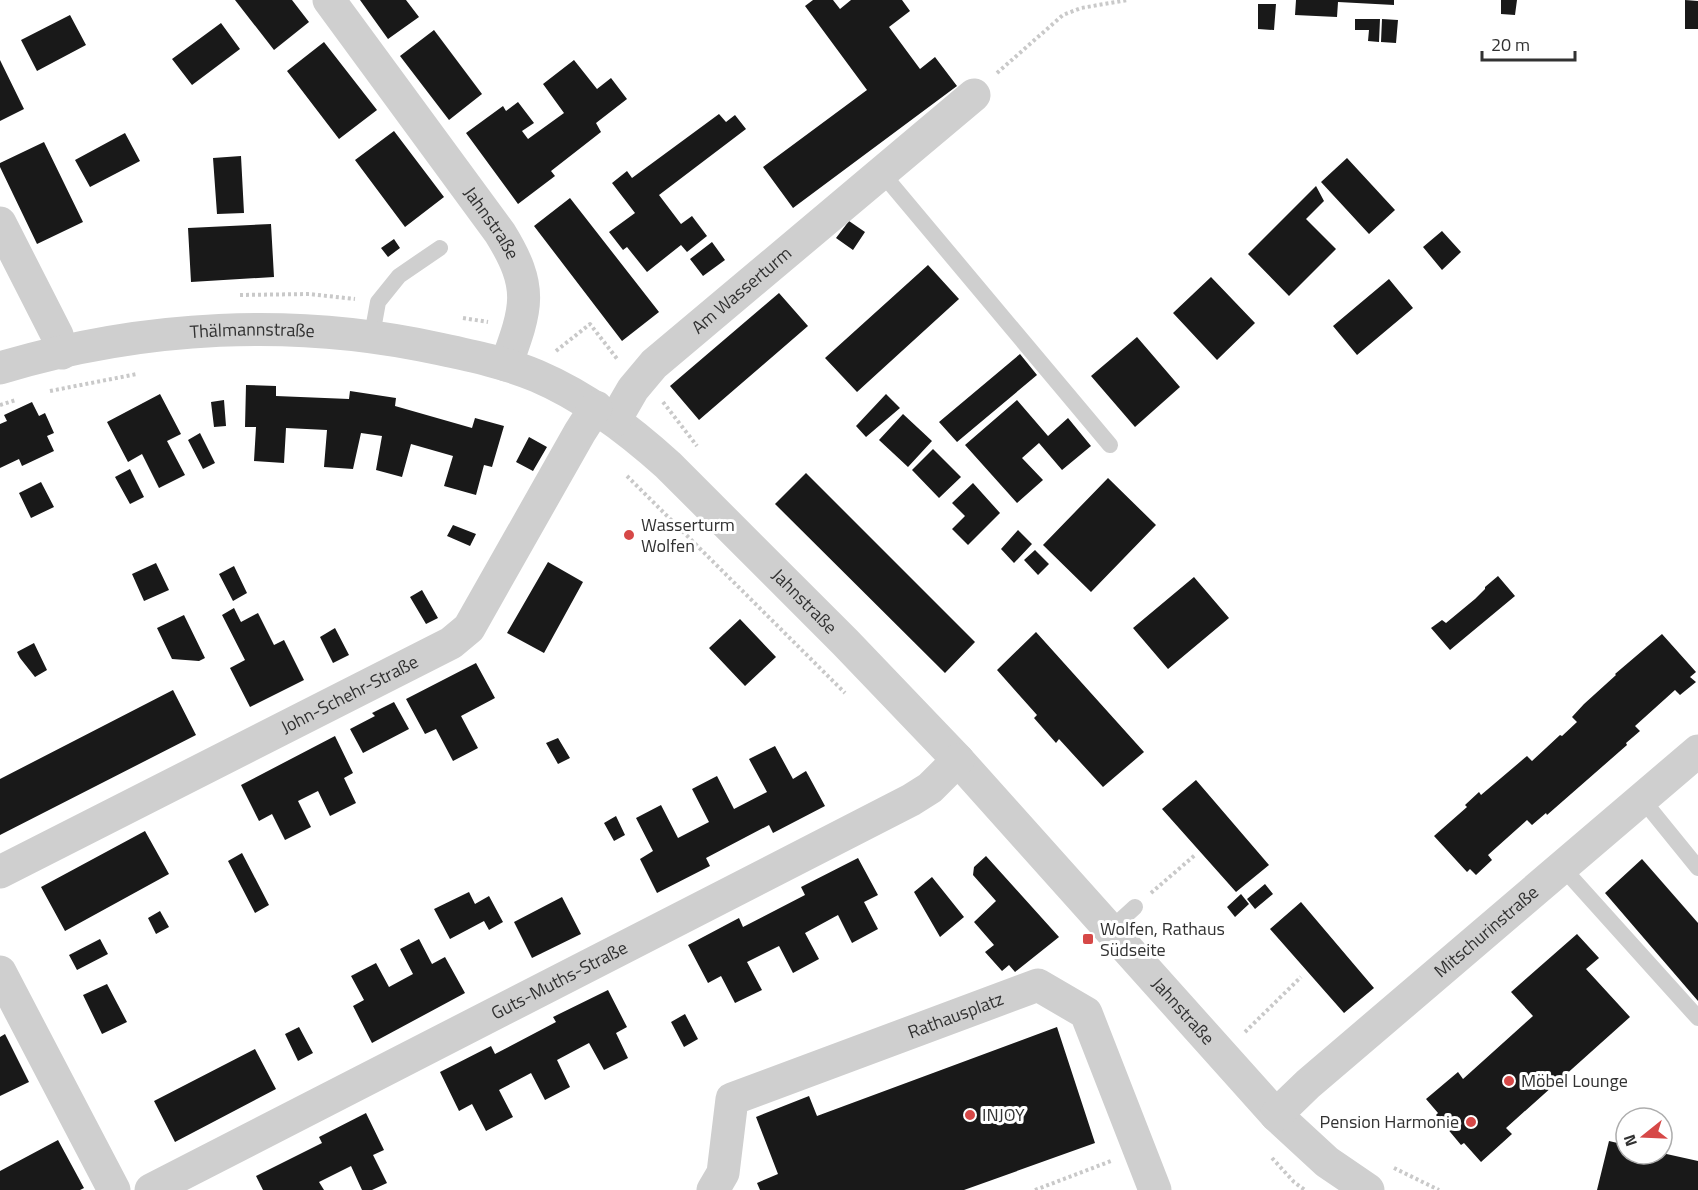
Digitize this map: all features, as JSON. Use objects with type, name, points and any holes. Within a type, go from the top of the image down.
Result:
[{"type":"street","name":"Jahnstraße","points":[[328,0],[500,233],[520,268],[525,288],[524,309],[506,365],[538,376],[606,414],[676,472],[958,760],[1276,1115],[1327,1162],[1368,1190]]},
{"type":"street","name":"Am Wasserturm","points":[[606,414],[654,364],[974,95]]},
{"type":"street","points":[[0,223],[57,335],[62,353]]},
{"type":"street","name":"Thälmannstraße","points":[[0,368],[107,344],[213,330],[272,328],[372,335],[506,365]]},
{"type":"street","name":"John-Schehr-Straße","points":[[0,872],[451,643],[469,628],[482,609],[580,432],[606,414]]},
{"type":"street","name":"Mitschurinstraße","points":[[1276,1115],[1308,1084],[1698,751]]},
{"type":"street","name":"Guts-Muths-Straße","points":[[151,1190],[911,800],[930,788],[958,760]]},
{"type":"street","points":[[0,972],[114,1190]]},
{"type":"street","name":"Rathausplatz","points":[[713,1190],[723,1173],[732,1099],[1038,985],[1086,1012],[1155,1190]]},
{"type":"lane","points":[[881,172],[1110,445]]},
{"type":"lane","points":[[372,335],[378,302],[399,276],[440,248]]},
{"type":"lane","points":[[1642,799],[1698,868]]},
{"type":"lane","points":[[1562,867],[1698,1018]]},
{"type":"lane","points":[[1111,929],[1135,907]]},
{"type":"path","points":[[974,95],[1063,15],[1081,8],[1128,0]]},
{"type":"path","points":[[47,391],[138,374]]},
{"type":"path","points":[[0,405],[18,399]]},
{"type":"path","points":[[623,471],[853,701]]},
{"type":"path","points":[[1135,907],[1195,855]]},
{"type":"path","points":[[1238,1024],[1245,1033],[1301,977]]},
{"type":"path","points":[[1035,1190],[1140,1150]]},
{"type":"path","points":[[1389,1165],[1438,1190]]},
{"type":"building","points":[[235,0],[292,0],[309,22],[274,50]]},
{"type":"building","points":[[360,0],[406,0],[419,17],[388,39]]},
{"type":"building","points":[[813,0],[833,0],[840,9],[851,0],[902,0],[910,11],[889,27],[920,69],[935,57],[957,86],[793,208],[763,167],[867,90],[805,6]]},
{"type":"building","points":[[1296,0],[1394,0],[1394,5],[1338,2],[1337,17],[1295,15]]},
{"type":"building","points":[[1501,0],[1517,0],[1515,15],[1501,14]]},
{"type":"building","points":[[1685,0],[1698,1],[1698,29],[1685,29]]},
{"type":"building","points":[[1258,4],[1276,4],[1274,30],[1258,29]]},
{"type":"building","points":[[70,15],[86,45],[37,71],[21,40]]},
{"type":"building","points":[[1355,19],[1380,19],[1379,42],[1368,41],[1369,30],[1355,30]]},
{"type":"building","points":[[1382,19],[1398,20],[1396,43],[1381,42]]},
{"type":"building","points":[[221,23],[240,49],[192,85],[172,59]]},
{"type":"building","points":[[434,30],[482,94],[449,120],[400,56]]},
{"type":"building","points":[[324,42],[377,110],[339,139],[287,71]]},
{"type":"building","points":[[0,60],[24,109],[0,121]]},
{"type":"building","points":[[574,60],[597,89],[611,78],[627,99],[596,123],[601,132],[551,171],[555,176],[518,204],[466,133],[503,106],[506,111],[518,102],[534,123],[522,131],[528,139],[564,113],[543,84]]},
{"type":"building","points":[[719,114],[726,122],[735,115],[746,129],[659,195],[681,224],[692,216],[707,236],[687,252],[681,245],[647,272],[627,247],[623,250],[609,232],[635,213],[612,183],[627,171],[632,178]]},
{"type":"building","points":[[394,131],[444,197],[405,227],[355,160]]},
{"type":"building","points":[[125,133],[140,161],[90,187],[75,160]]},
{"type":"building","points":[[44,142],[83,222],[37,244],[0,163]]},
{"type":"building","points":[[241,156],[244,213],[217,214],[213,158]]},
{"type":"building","points":[[1347,158],[1395,210],[1369,234],[1321,182]]},
{"type":"building","points":[[1316,186],[1324,201],[1306,219],[1336,249],[1289,296],[1248,254]]},
{"type":"building","points":[[570,198],[659,312],[622,341],[534,226]]},
{"type":"building","points":[[849,221],[865,232],[853,250],[836,238]]},
{"type":"building","points":[[271,224],[274,277],[191,282],[188,228]]},
{"type":"building","points":[[1442,231],[1461,252],[1442,270],[1423,247]]},
{"type":"building","points":[[394,239],[400,248],[388,257],[381,248]]},
{"type":"building","points":[[712,242],[725,260],[703,276],[690,259]]},
{"type":"building","points":[[928,265],[959,299],[857,392],[825,358]]},
{"type":"building","points":[[1211,277],[1255,323],[1217,360],[1173,313]]},
{"type":"building","points":[[1389,279],[1413,308],[1357,355],[1333,326]]},
{"type":"building","points":[[779,293],[808,326],[699,420],[670,386]]},
{"type":"building","points":[[1137,337],[1180,387],[1135,427],[1091,376]]},
{"type":"building","points":[[1020,354],[1037,375],[957,442],[939,422]]},
{"type":"building","points":[[246,385],[276,386],[276,396],[349,399],[350,391],[396,398],[395,406],[472,428],[475,418],[504,426],[492,467],[484,465],[476,495],[444,486],[453,456],[411,444],[402,477],[376,470],[382,436],[361,433],[353,469],[324,467],[327,430],[286,428],[284,463],[254,461],[256,427],[245,427]]},
{"type":"building","points":[[160,394],[181,434],[167,441],[185,475],[159,488],[142,454],[128,462],[107,422]]},
{"type":"building","points":[[886,394],[900,408],[866,437],[856,426]]},
{"type":"building","points":[[224,400],[226,426],[214,427],[211,402]]},
{"type":"building","points":[[1017,400],[1048,436],[1068,418],[1091,446],[1062,470],[1039,443],[1022,458],[1043,480],[1017,503],[965,445]]},
{"type":"building","points":[[32,402],[39,416],[45,413],[54,433],[47,436],[54,451],[22,466],[19,459],[0,468],[0,424],[7,421],[4,415]]},
{"type":"building","points":[[903,414],[932,441],[908,467],[879,440]]},
{"type":"building","points":[[200,433],[215,463],[203,469],[188,440]]},
{"type":"building","points":[[529,437],[547,447],[533,471],[516,462]]},
{"type":"building","points":[[933,449],[961,477],[939,498],[912,470]]},
{"type":"building","points":[[130,469],[144,497],[130,504],[115,477]]},
{"type":"building","points":[[806,473],[975,642],[945,673],[775,504]]},
{"type":"building","points":[[1108,478],[1156,525],[1091,592],[1043,545]]},
{"type":"building","points":[[41,482],[54,507],[31,518],[19,493]]},
{"type":"building","points":[[973,483],[1000,513],[968,545],[952,529],[965,516],[952,503]]},
{"type":"building","points":[[453,525],[476,534],[470,546],[447,536]]},
{"type":"building","points":[[1018,530],[1032,544],[1014,563],[1001,549]]},
{"type":"building","points":[[1035,550],[1049,564],[1038,575],[1024,560]]},
{"type":"building","points":[[548,562],[583,582],[544,653],[507,633]]},
{"type":"building","points":[[156,563],[169,590],[144,601],[132,574]]},
{"type":"building","points":[[234,566],[247,593],[233,601],[219,574]]},
{"type":"building","points":[[1498,576],[1515,596],[1450,650],[1431,628],[1442,620],[1446,623]]},
{"type":"building","points":[[1194,577],[1229,618],[1168,669],[1133,628]]},
{"type":"building","points":[[422,590],[438,618],[426,624],[410,597]]},
{"type":"building","points":[[234,608],[241,622],[258,613],[274,645],[284,640],[304,680],[250,707],[230,668],[245,660],[222,615]]},
{"type":"building","points":[[184,615],[205,658],[199,661],[172,659],[157,628]]},
{"type":"building","points":[[740,619],[776,657],[745,686],[709,648]]},
{"type":"building","points":[[335,628],[349,655],[333,663],[320,637]]},
{"type":"building","points":[[1036,632],[1144,752],[1103,787],[1059,739],[1056,743],[1034,718],[1037,715],[997,670]]},
{"type":"building","points":[[1662,634],[1696,672],[1690,677],[1696,682],[1680,695],[1675,690],[1635,726],[1640,731],[1626,743],[1627,745],[1547,815],[1546,813],[1532,825],[1527,820],[1488,855],[1492,860],[1476,875],[1470,869],[1467,872],[1434,836],[1467,807],[1465,805],[1479,792],[1481,795],[1527,756],[1532,761],[1560,735],[1562,736],[1577,722],[1572,717],[1584,704]]},
{"type":"building","points":[[34,643],[47,670],[35,677],[17,652]]},
{"type":"building","points":[[476,663],[495,698],[461,716],[478,748],[453,761],[436,729],[425,734],[406,699]]},
{"type":"building","points":[[173,690],[196,735],[0,835],[0,779]]},
{"type":"building","points":[[394,702],[409,729],[363,753],[350,729],[375,716],[372,713]]},
{"type":"building","points":[[335,736],[353,773],[344,778],[356,803],[330,816],[318,791],[298,801],[311,827],[285,840],[272,814],[259,821],[241,785]]},
{"type":"building","points":[[558,738],[570,758],[558,764],[546,743]]},
{"type":"building","points":[[775,746],[793,779],[806,771],[825,806],[773,833],[769,825],[706,858],[710,866],[657,893],[640,859],[653,851],[636,818],[661,805],[678,838],[709,822],[692,789],[717,776],[734,809],[767,792],[749,759]]},
{"type":"building","points":[[1196,780],[1269,865],[1236,892],[1162,809]]},
{"type":"building","points":[[616,816],[625,835],[614,841],[604,823]]},
{"type":"building","points":[[145,831],[169,874],[65,931],[41,887]]},
{"type":"building","points":[[242,853],[269,905],[255,913],[228,861]]},
{"type":"building","points":[[986,856],[1059,937],[1015,972],[1009,965],[1002,971],[985,952],[994,945],[974,922],[996,901],[973,875],[974,867]]},
{"type":"building","points":[[858,858],[878,895],[864,902],[878,929],[852,943],[838,915],[805,933],[819,959],[793,973],[779,946],[747,962],[762,990],[735,1003],[721,976],[708,983],[688,945],[739,918],[743,927],[805,895],[801,887]]},
{"type":"building","points":[[1642,859],[1698,923],[1698,1001],[1605,893]]},
{"type":"building","points":[[932,877],[964,917],[940,937],[914,892]]},
{"type":"building","points":[[1265,884],[1273,894],[1255,909],[1247,899]]},
{"type":"building","points":[[469,892],[475,904],[489,896],[503,922],[489,930],[484,921],[450,939],[434,909]]},
{"type":"building","points":[[1241,894],[1249,904],[1235,917],[1227,907]]},
{"type":"building","points":[[562,897],[581,934],[532,958],[514,922]]},
{"type":"building","points":[[1301,902],[1374,988],[1344,1013],[1270,929]]},
{"type":"building","points":[[160,911],[169,927],[156,934],[148,918]]},
{"type":"building","points":[[1577,934],[1599,958],[1586,969],[1630,1017],[1506,1128],[1512,1134],[1481,1162],[1464,1143],[1461,1145],[1426,1099],[1458,1072],[1463,1079],[1533,1016],[1511,992]]},
{"type":"building","points":[[100,939],[108,954],[77,970],[69,955]]},
{"type":"building","points":[[419,939],[432,964],[445,957],[465,993],[372,1043],[353,1006],[364,1000],[351,976],[376,963],[389,987],[413,974],[400,949]]},
{"type":"building","points":[[107,984],[127,1022],[102,1034],[83,995]]},
{"type":"building","points":[[608,990],[627,1027],[616,1033],[628,1058],[604,1070],[589,1043],[557,1060],[570,1087],[545,1100],[531,1073],[499,1090],[513,1117],[486,1131],[472,1104],[459,1111],[440,1072],[491,1046],[495,1054],[556,1022],[553,1017]]},
{"type":"building","points":[[685,1014],[698,1039],[684,1047],[671,1022]]},
{"type":"building","points":[[299,1027],[313,1053],[298,1061],[285,1034]]},
{"type":"building","points":[[1057,1027],[1095,1143],[964,1190],[760,1190],[757,1183],[778,1174],[756,1117],[809,1096],[817,1116]]},
{"type":"building","points":[[5,1034],[29,1082],[0,1096],[0,1037]]},
{"type":"building","points":[[255,1049],[276,1089],[175,1142],[154,1101]]},
{"type":"building","points":[[366,1113],[384,1150],[373,1155],[387,1183],[372,1190],[362,1190],[351,1166],[319,1182],[324,1190],[263,1190],[256,1176],[322,1143],[319,1137]]},
{"type":"building","points":[[58,1140],[84,1188],[80,1190],[0,1190],[0,1171]]},
{"type":"building","points":[[1609,1141],[1614,1142],[1614,1166],[1674,1166],[1674,1156],[1698,1161],[1698,1190],[1597,1190]]},
{"type":"place","name":"Wasserturm Wolfen","points":[[629,535]]},
{"type":"place","name":"Wolfen, Rathaus Südseite","points":[[1088,939]]},
{"type":"place","name":"Möbel Lounge","points":[[1509,1081]]},
{"type":"place","name":"INJOY","points":[[970,1115]]},
{"type":"place","name":"Pension Harmonie","points":[[1471,1122]]}]
